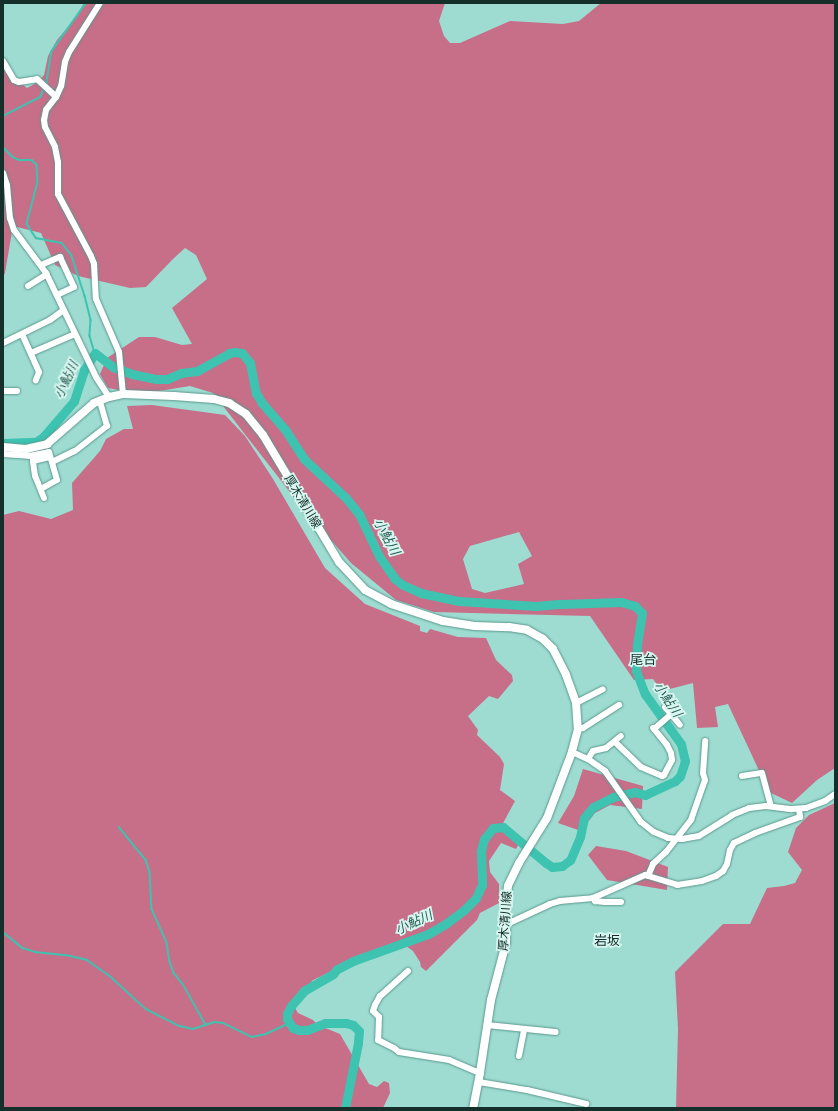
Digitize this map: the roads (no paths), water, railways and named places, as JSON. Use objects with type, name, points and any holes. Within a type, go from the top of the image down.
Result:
[{"type":"main road","name":"厚木清川線","points":[[3,447],[18,452],[37,448],[50,442],[81,414],[100,401],[109,397],[123,394],[214,399],[229,403],[242,410],[263,436],[339,562],[365,590],[391,604],[443,621],[475,626],[521,628],[538,635],[548,644],[560,659],[576,703],[578,726],[572,752],[547,818],[522,858],[508,886],[506,898],[506,943],[491,1000],[479,1082],[473,1108]]},
{"type":"street","points":[[100,3],[69,52],[65,62],[61,86],[56,97],[46,110],[44,120],[45,127],[55,147],[57,158],[58,194],[94,264],[96,300],[120,356],[123,394]]},
{"type":"street","points":[[3,62],[14,80],[19,82],[36,79],[56,97]]},
{"type":"street","points":[[3,173],[7,185],[10,218],[14,230],[47,274],[96,377],[109,397]]},
{"type":"street","points":[[41,265],[60,257],[74,287],[57,295]]},
{"type":"street","points":[[28,286],[47,274]]},
{"type":"street","points":[[3,342],[22,334],[64,310]]},
{"type":"street","points":[[22,334],[39,372],[36,380]]},
{"type":"street","points":[[31,353],[76,336]]},
{"type":"street","points":[[3,391],[16,391]]},
{"type":"street","points":[[44,498],[35,476],[33,461],[51,459],[75,451],[107,426],[100,401]]},
{"type":"street","points":[[3,454],[18,452],[29,456],[49,452],[57,480],[40,488]]},
{"type":"street","points":[[576,703],[603,688]]},
{"type":"street","points":[[578,726],[583,728],[619,705]]},
{"type":"street","points":[[665,707],[670,715],[680,725]]},
{"type":"street","points":[[615,742],[641,767],[662,776],[672,760],[671,752],[654,728],[670,715]]},
{"type":"street","points":[[588,759],[590,751],[606,748],[621,736]]},
{"type":"street","points":[[648,876],[653,864],[666,852],[691,820],[705,780],[702,773],[705,741]]},
{"type":"street","points":[[572,752],[588,759],[605,771],[641,822],[654,832],[676,839],[699,836],[741,810],[756,806],[799,809],[819,804],[835,794]]},
{"type":"street","points":[[742,776],[762,773],[771,806]]},
{"type":"street","points":[[507,924],[539,908],[556,902],[592,898],[645,875],[677,885],[702,881],[716,876],[723,871],[727,864],[729,853],[734,843],[754,832],[800,817],[799,809]]},
{"type":"street","points":[[592,898],[595,901],[621,902]]},
{"type":"street","points":[[408,971],[380,996],[375,1005],[373,1011],[379,1017],[378,1040],[399,1052],[449,1060],[480,1073]]},
{"type":"street","points":[[487,1025],[524,1030],[556,1032]]},
{"type":"street","points":[[518,1056],[524,1030]]},
{"type":"street","points":[[479,1082],[527,1090],[586,1104]]},
{"type":"waterway","points":[[46,85],[51,52],[86,3]]},
{"type":"waterway","points":[[3,116],[40,97],[44,88]]},
{"type":"waterway","points":[[3,147],[13,157],[19,160],[32,160],[37,165],[38,182],[27,224],[36,238],[62,243],[72,256],[91,320],[90,336],[95,353]]},
{"type":"waterway","name":"小鮎川","points":[[3,443],[36,442],[44,436],[74,401],[84,370],[95,353],[113,367],[132,374],[156,379],[167,379],[181,373],[197,371],[229,353],[242,353],[250,363],[256,393],[262,403],[286,431],[304,459],[346,498],[359,514],[379,556],[395,579],[403,585],[421,593],[459,601],[536,606],[621,602],[635,606],[642,613],[637,645],[636,671],[645,694],[681,744],[685,761],[680,776],[675,781],[645,795],[635,792],[613,797],[593,807],[584,818],[580,837],[570,860],[562,866],[552,867],[503,827],[493,828],[484,839],[481,851],[482,885],[476,898],[464,910],[447,923],[428,934],[353,961],[337,969],[333,974],[304,991],[291,1006],[287,1014],[287,1019],[293,1028],[307,1030],[325,1023],[346,1023],[353,1025],[359,1031],[345,1108]]},
{"type":"waterway","points":[[119,827],[146,860],[150,872],[152,909],[167,943],[170,962],[174,973],[183,984],[206,1025]]},
{"type":"waterway","points":[[3,932],[23,948],[35,952],[66,955],[87,960],[110,976],[146,1009],[180,1026],[193,1029],[215,1022],[223,1023],[252,1037],[266,1034],[290,1023]]},
{"type":"district","name":"尾台","points":[[643,660]]},
{"type":"district","name":"岩坂","points":[[607,941]]}]
